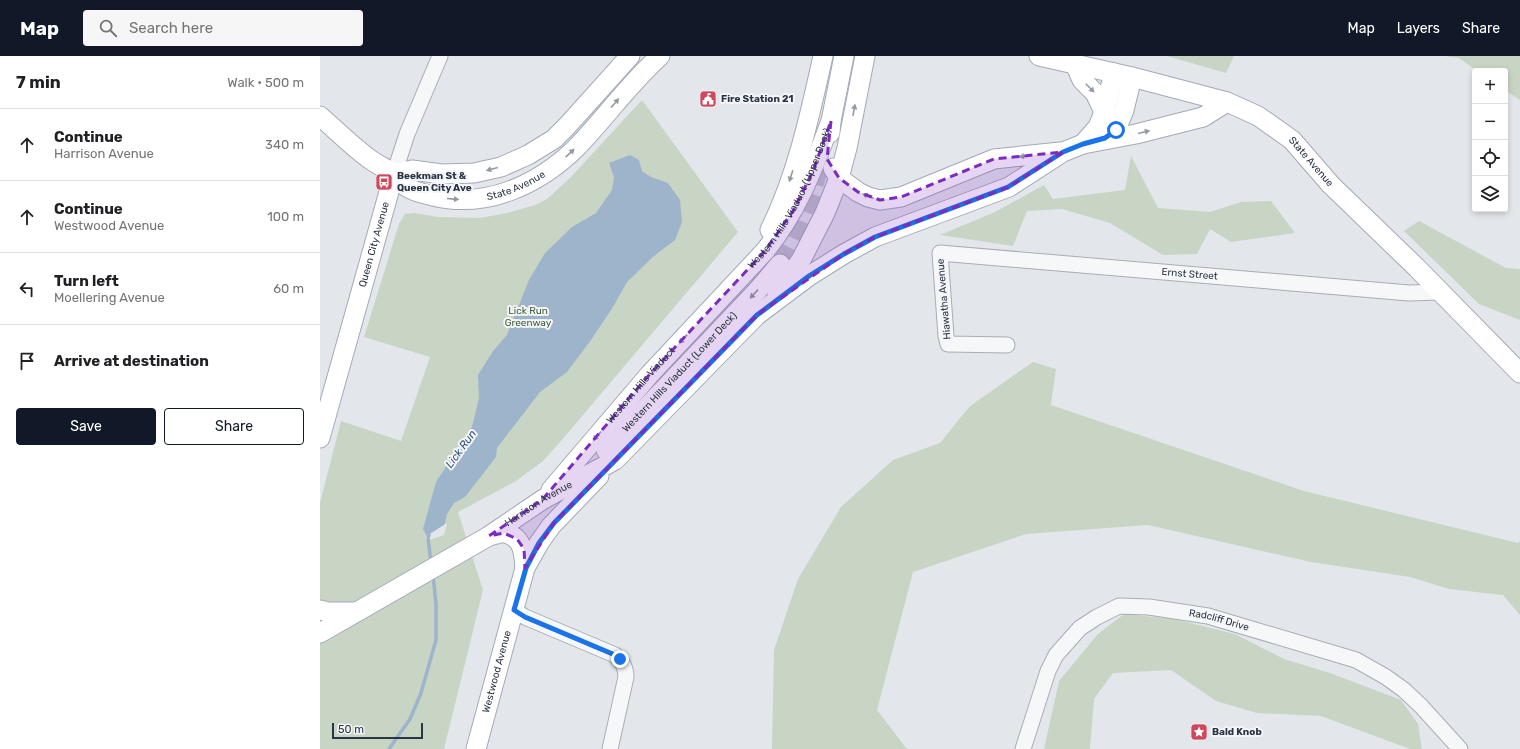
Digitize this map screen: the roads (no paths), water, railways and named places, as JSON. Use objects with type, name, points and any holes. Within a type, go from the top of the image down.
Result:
[{"type":"main road","points":[[394,174],[412,170],[442,174],[474,173],[501,167],[528,155],[541,148],[558,134],[630,56]]},
{"type":"main road","name":"State Avenue","points":[[320,116],[361,152],[394,174],[407,187],[437,197],[454,199],[487,198],[519,188],[550,169],[576,147],[634,82],[660,56]]},
{"type":"main road","points":[[764,249],[801,146],[810,116],[823,56]]},
{"type":"main road","points":[[845,56],[826,151],[839,178],[858,192],[868,197],[880,200],[901,197],[994,160],[1063,152]]},
{"type":"main road","name":"Western Hills Viaduct (Upper Deck)","points":[[805,252],[822,192],[831,121],[845,56]]},
{"type":"main road","points":[[757,315],[782,287],[805,252],[825,213],[839,178],[847,148],[865,56]]},
{"type":"main road","name":"State Avenue","points":[[1039,56],[1132,77],[1226,102],[1258,116],[1292,140],[1331,185],[1417,268],[1520,373]]},
{"type":"main road","points":[[1075,64],[1082,80],[1095,93],[1104,112]]},
{"type":"main road","name":"Harrison Avenue","points":[[1083,144],[1098,127],[1104,112],[1114,74]]},
{"type":"main road","points":[[1105,138],[1116,130],[1124,110],[1132,77]]},
{"type":"main road","name":"Harrison Avenue","points":[[320,633],[354,612],[489,536],[542,500],[615,460],[757,315],[809,276],[844,254],[875,237],[1008,187],[1063,152],[1083,144],[1105,138],[1136,134],[1203,117],[1226,102]]},
{"type":"main road","name":"Western Hills Viaduct (Upper Deck)","points":[[744,274],[764,249],[780,234],[813,171],[831,121]]},
{"type":"main road","name":"Queen City Avenue","points":[[320,438],[394,174]]},
{"type":"main road","name":"Western Hills Viaduct (Lower Deck)","points":[[578,480],[758,291],[780,264]]},
{"type":"main road","name":"Western Hills Viaduct","points":[[542,500],[650,374],[744,274]]},
{"type":"main road","name":"Westwood Avenue","points":[[476,749],[526,568],[539,543],[554,523],[615,460]]},
{"type":"main road","points":[[489,536],[504,533],[517,539],[524,549],[526,568]]},
{"type":"main road","points":[[320,610],[328,612],[354,612]]},
{"type":"street","name":"Queen City Avenue","points":[[394,174],[407,134],[440,56]]},
{"type":"street","name":"Ernst Street","points":[[940,253],[1401,292],[1439,292]]},
{"type":"street","name":"Hiawatha Avenue","points":[[940,253],[946,336],[948,344],[1007,345]]},
{"type":"street","name":"Radcliff Drive","points":[[1023,749],[1048,671],[1056,655],[1080,628],[1097,617],[1119,606],[1126,606],[1149,607],[1208,616],[1356,660],[1386,677],[1404,690],[1421,706],[1460,749]]},
{"type":"street","points":[[514,610],[525,617],[615,655],[620,659],[626,670],[626,676],[610,749]]},
{"type":"water","points":[[630,155],[639,160],[642,171],[651,177],[668,183],[680,200],[682,222],[675,240],[654,256],[627,282],[613,307],[591,340],[567,372],[540,392],[497,448],[496,457],[465,497],[454,503],[447,514],[443,533],[428,538],[423,529],[436,482],[472,427],[479,398],[478,375],[493,351],[507,335],[529,280],[545,253],[572,227],[596,213],[612,190],[614,177],[609,163]]},
{"type":"waterway","name":"Lick Run","points":[[429,535],[428,538],[431,563]]},
{"type":"waterway","name":"Lick Run","points":[[389,749],[410,719],[421,693],[436,640],[436,604],[433,575]]},
{"type":"tunnel","points":[[780,264],[792,242],[802,218],[811,195],[818,170]]},
{"type":"place","name":"Fire Station 21","points":[[708,99]]},
{"type":"place","name":"Beekman St & Queen City Ave","points":[[384,182]]},
{"type":"place","name":"Bald Knob","points":[[1199,732]]},
{"type":"park label","name":"Lick Run Greenway","points":[[528,316]]}]
